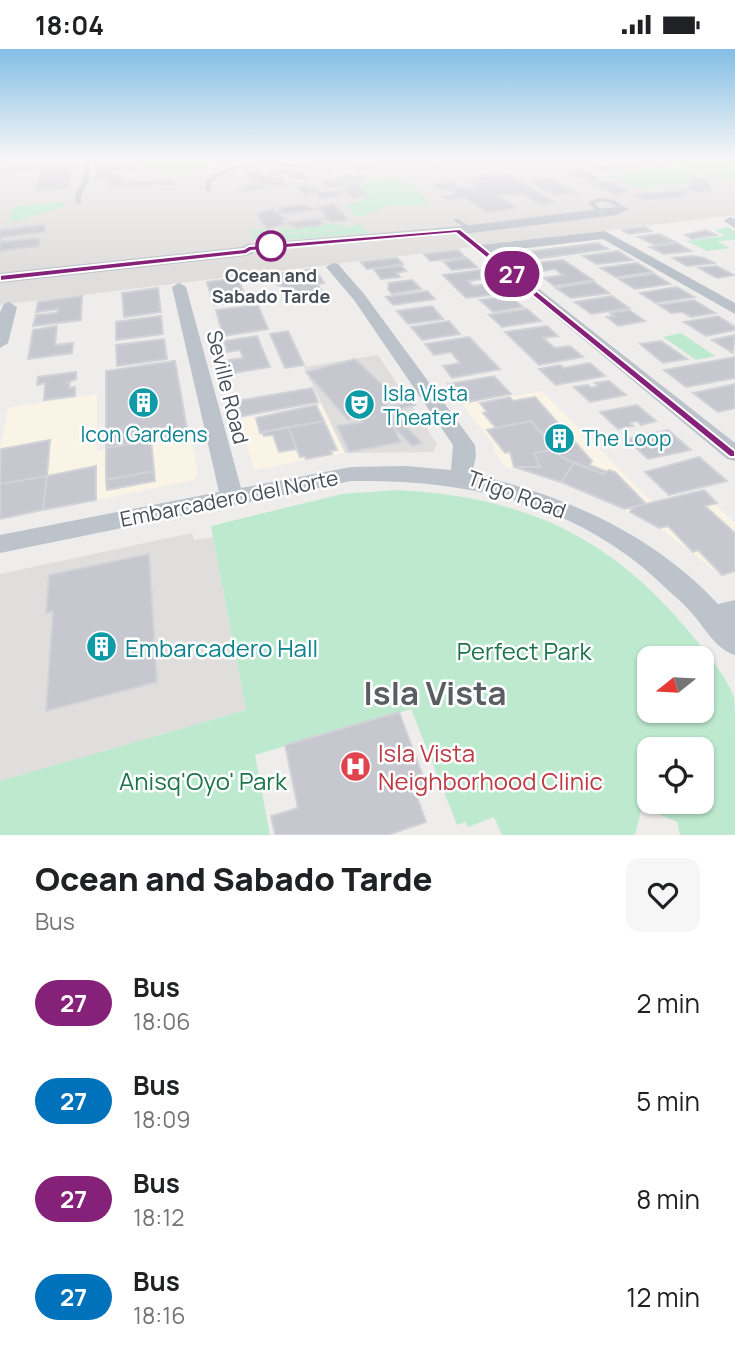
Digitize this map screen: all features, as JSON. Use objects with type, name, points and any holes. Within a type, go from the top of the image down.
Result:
[{"type":"street","points":[[0,269],[136,254],[243,246],[249,248],[617,211]]},
{"type":"street","points":[[481,249],[605,235],[735,309]]},
{"type":"street","points":[[0,278],[246,251],[249,248]]},
{"type":"street","points":[[481,249],[735,454]]},
{"type":"street","name":"Trigo Road","points":[[333,267],[365,305],[464,445],[465,456],[460,477],[533,497],[587,520],[657,564],[725,614],[735,643]]},
{"type":"street","name":"Seville Road","points":[[179,287],[232,497]]},
{"type":"street","points":[[0,343],[9,307]]},
{"type":"street","name":"Embarcadero del Norte","points":[[0,544],[318,479],[377,472],[460,477]]},
{"type":"lane","points":[[78,202],[79,195]]},
{"type":"lane","points":[[461,227],[481,249]]},
{"type":"shaded area","points":[[0,195],[735,195],[735,215],[0,305]]},
{"type":"shaded area","name":"Isla Vista Theater","points":[[378,355],[437,444],[433,452],[345,453],[304,367]]},
{"type":"shaded area","points":[[494,374],[514,396],[542,391],[652,502],[700,491],[735,523],[735,571],[721,575],[661,529],[595,495],[563,482],[506,467],[494,452],[494,445],[446,383]]},
{"type":"shaded area","points":[[97,394],[97,451],[190,434],[198,474],[194,480],[0,520],[0,450],[8,408]]},
{"type":"shaded area","points":[[322,405],[345,453],[254,470],[239,419]]},
{"type":"shaded area","points":[[192,533],[194,540],[213,537],[246,710],[0,781],[0,574]]},
{"type":"green space","points":[[367,195],[422,195],[430,204],[386,206],[360,217],[352,215],[353,211],[344,205],[362,201]]},
{"type":"green space","points":[[65,202],[64,207],[9,223],[15,206]]},
{"type":"green space","points":[[331,223],[348,227],[321,232],[252,234],[249,231],[283,231],[282,228],[297,229]]},
{"type":"green space","points":[[360,224],[368,233],[256,242],[253,236],[320,233]]},
{"type":"green space","points":[[728,227],[735,231],[735,240],[717,241],[730,248],[707,251],[686,241],[725,236],[715,230]]},
{"type":"green space","points":[[681,333],[715,356],[696,360],[663,337]]},
{"type":"green space","name":"Perfect Park","points":[[397,490],[482,501],[520,511],[557,525],[591,544],[624,567],[655,594],[701,646],[637,646],[637,723],[714,723],[714,663],[730,688],[734,697],[735,725],[735,835],[680,835],[677,822],[658,814],[714,814],[714,737],[637,737],[637,814],[640,814],[635,835],[502,835],[494,817],[468,827],[466,822],[457,825],[411,709],[255,755],[270,835],[0,835],[0,781],[246,710],[211,526],[342,494]]},
{"type":"building","points":[[318,195],[343,196],[320,198]]},
{"type":"building","points":[[350,195],[368,196],[353,198]]},
{"type":"building","points":[[514,195],[498,196],[517,208],[486,212],[464,197],[448,200],[442,196]]},
{"type":"building","points":[[523,195],[542,195],[556,203],[541,205]]},
{"type":"building","points":[[633,195],[687,195],[688,196],[645,200]]},
{"type":"building","points":[[333,204],[341,211],[336,213],[342,212],[347,220],[319,220],[323,225],[297,228],[287,223],[267,229],[257,214],[273,209],[275,213],[282,212],[279,208],[304,205],[313,209]],"holes":[[[321,209],[328,218],[284,223],[282,220],[286,219],[278,214]]]},
{"type":"building","points":[[44,225],[45,232],[2,237],[2,242],[39,238],[39,246],[0,251],[0,230]]},
{"type":"building","points":[[645,227],[651,231],[629,234],[622,230]]},
{"type":"building","points":[[706,230],[716,235],[692,239],[685,235]]},
{"type":"building","points":[[659,234],[675,242],[655,245],[638,237]]},
{"type":"building","points":[[598,243],[608,249],[520,261],[511,254]]},
{"type":"building","points":[[677,243],[691,251],[664,254],[650,247]]},
{"type":"building","points":[[458,250],[465,257],[430,261],[424,254]]},
{"type":"building","points":[[618,251],[632,260],[597,264],[583,256]]},
{"type":"building","points":[[692,256],[714,263],[687,266],[673,258]]},
{"type":"building","points":[[397,258],[403,264],[367,269],[361,262]]},
{"type":"building","points":[[467,258],[477,267],[452,270],[444,262]]},
{"type":"building","points":[[563,260],[593,280],[554,286],[544,278],[563,275],[555,269],[536,272],[526,264]]},
{"type":"building","points":[[637,263],[652,272],[616,277],[601,268]]},
{"type":"building","points":[[401,266],[406,271],[396,273],[400,277],[381,279],[374,269]]},
{"type":"building","points":[[716,266],[734,275],[717,278],[699,268]]},
{"type":"building","points":[[315,269],[324,283],[317,284],[322,292],[291,297],[287,289],[276,284],[281,283],[276,282],[273,274]]},
{"type":"building","points":[[480,270],[489,278],[468,281],[473,286],[495,283],[506,293],[466,298],[443,275]]},
{"type":"building","points":[[654,274],[670,284],[635,289],[619,279]]},
{"type":"building","points":[[238,278],[247,300],[214,305],[207,282]]},
{"type":"building","points":[[412,280],[421,289],[392,294],[388,289],[389,283]]},
{"type":"building","points":[[594,282],[609,293],[571,298],[556,288]]},
{"type":"building","points":[[677,287],[694,297],[656,303],[640,293]]},
{"type":"building","points":[[158,288],[161,312],[124,317],[122,293]]},
{"type":"building","points":[[427,291],[435,299],[393,305],[386,297]]},
{"type":"building","points":[[82,296],[81,320],[33,326],[36,315],[57,313],[58,309],[36,312],[38,302]]},
{"type":"building","points":[[510,296],[523,307],[493,312],[480,300]]},
{"type":"building","points":[[612,296],[629,308],[591,314],[575,302]]},
{"type":"building","points":[[694,300],[715,313],[691,317],[682,312],[671,313],[659,305]]},
{"type":"building","points":[[258,305],[268,329],[223,336],[216,310]]},
{"type":"building","points":[[432,306],[443,319],[408,324],[397,311]]},
{"type":"building","points":[[527,309],[541,321],[502,327],[489,315]]},
{"type":"building","points":[[629,310],[645,321],[618,326],[607,317],[614,316],[610,313]]},
{"type":"building","points":[[161,316],[163,334],[116,340],[116,322]]},
{"type":"building","points":[[718,316],[735,327],[735,330],[706,336],[684,322]]},
{"type":"building","points":[[449,321],[460,334],[422,340],[411,327]]},
{"type":"building","points":[[57,326],[55,345],[73,343],[72,353],[28,359],[33,330]]},
{"type":"building","points":[[547,326],[558,336],[543,338],[555,348],[570,346],[583,357],[539,365],[505,332]]},
{"type":"building","points":[[288,331],[304,365],[285,368],[270,334]]},
{"type":"building","points":[[735,335],[733,353],[712,340]]},
{"type":"building","points":[[257,336],[270,367],[233,373],[229,360],[243,358],[240,350],[227,352],[224,341]]},
{"type":"building","points":[[469,337],[500,369],[452,378],[443,366],[460,363],[451,352],[434,355],[425,344]]},
{"type":"building","points":[[164,339],[167,359],[117,366],[116,345]]},
{"type":"building","points":[[661,341],[687,359],[663,363],[640,344]]},
{"type":"building","points":[[735,357],[735,378],[686,387],[664,370]]},
{"type":"building","name":"Isla Vista Theater","points":[[355,359],[399,400],[386,404],[388,407],[410,401],[415,405],[392,412],[422,443],[412,446],[392,425],[401,442],[349,452],[337,426],[363,422],[357,417],[348,420],[306,372]]},
{"type":"building","name":"Icon Gardens","points":[[175,361],[188,434],[106,448],[106,371]]},
{"type":"building","points":[[590,363],[605,376],[556,385],[539,369],[560,365],[564,368]]},
{"type":"building","points":[[76,372],[76,379],[66,383],[70,382],[69,388],[75,387],[75,396],[44,400],[45,383],[37,385],[38,377]]},
{"type":"building","points":[[494,376],[511,394],[463,403],[448,384]]},
{"type":"building","points":[[609,381],[626,395],[590,402],[574,387],[588,385],[591,388],[598,386],[595,383]]},
{"type":"building","points":[[735,384],[735,408],[718,412],[693,393]]},
{"type":"building","points":[[312,388],[318,402],[242,416],[237,401]]},
{"type":"building","name":"The Loop","points":[[510,397],[513,401],[535,397],[592,461],[589,465],[605,471],[603,474],[561,457],[531,421],[496,428],[483,413],[487,412],[480,403]]},
{"type":"building","points":[[316,405],[324,421],[260,433],[256,418]]},
{"type":"building","points":[[637,405],[656,421],[641,425],[637,421],[630,423],[633,426],[618,429],[600,412]]},
{"type":"building","points":[[324,421],[337,450],[330,451],[332,454],[306,459],[305,456],[300,457],[288,427]]},
{"type":"building","points":[[531,421],[557,449],[534,453],[540,467],[514,467],[510,452],[505,453],[487,430]]},
{"type":"building","points":[[288,427],[297,449],[279,452],[273,435],[264,436],[262,432]]},
{"type":"building","points":[[668,430],[691,450],[648,459],[626,439]]},
{"type":"building","points":[[50,440],[47,476],[0,484],[1,449]]},
{"type":"building","points":[[151,440],[154,471],[106,480],[106,448]]},
{"type":"building","points":[[554,449],[561,457],[574,463],[561,482],[514,467],[540,467],[534,453]]},
{"type":"building","points":[[699,457],[727,481],[669,495],[645,472]]},
{"type":"building","points":[[574,463],[603,474],[609,470],[615,472],[646,504],[625,509],[561,482]]},
{"type":"building","points":[[96,466],[96,500],[43,510],[47,476]]},
{"type":"building","points":[[154,471],[155,481],[107,490],[106,480]]},
{"type":"building","points":[[47,476],[43,510],[0,519],[0,484]]},
{"type":"building","points":[[704,490],[717,503],[705,506],[735,533],[735,571],[722,575],[698,550],[693,552],[668,526],[659,528],[630,512],[633,507]]},
{"type":"building","name":"Embarcadero Hall","points":[[149,554],[157,682],[46,711],[53,611],[46,613],[49,575]]},
{"type":"building","name":"Isla Vista Neighborhood Clinic","points":[[399,712],[427,787],[415,791],[426,822],[388,835],[275,835],[271,816],[298,808],[285,745]]},
{"type":"bus line","name":"27","points":[[0,278],[246,251],[249,248],[458,230],[735,454]]},
{"type":"place","name":"Ocean and Sabado Tarde","points":[[271,246]]},
{"type":"place","name":"Icon Gardens","points":[[144,402]]},
{"type":"place","name":"Isla Vista Theater","points":[[360,405]]},
{"type":"place","name":"The Loop","points":[[559,438]]},
{"type":"place","name":"Embarcadero Hall","points":[[102,647]]},
{"type":"place","name":"Isla Vista Neighborhood Clinic","points":[[355,766]]},
{"type":"district","name":"Isla Vista","points":[[435,692]]},
{"type":"park label","name":"Anisq'Oyo' Park","points":[[203,780]]}]
